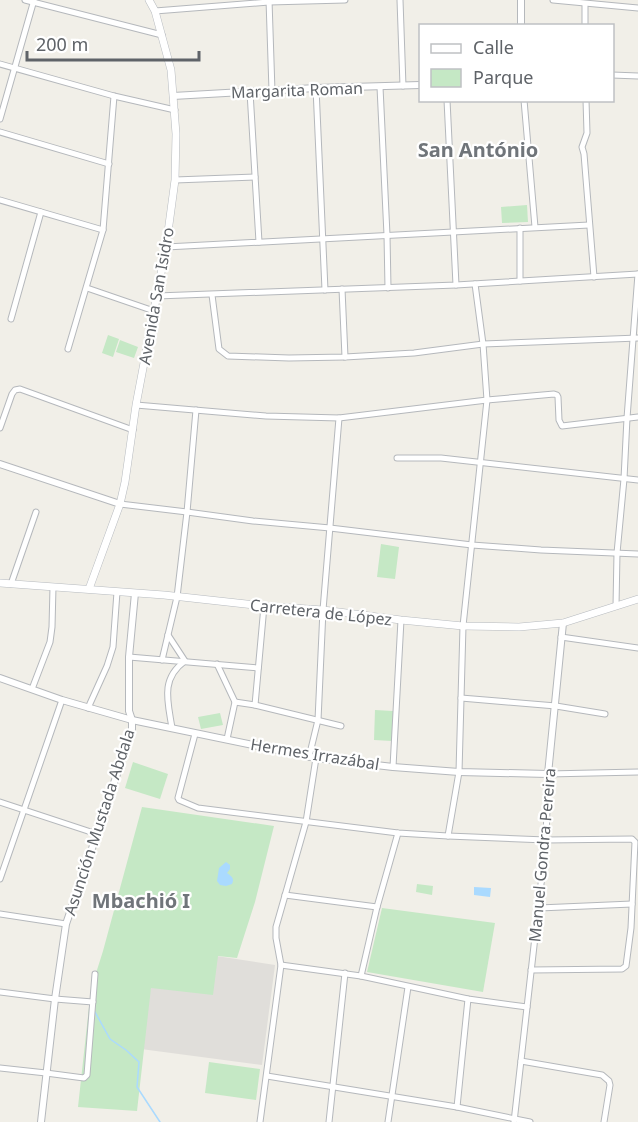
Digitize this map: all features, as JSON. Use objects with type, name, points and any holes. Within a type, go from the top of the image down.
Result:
[{"type":"main road","name":"Avenida San Isidro","points":[[89,589],[120,504],[166,247],[175,180],[175,110],[171,70],[155,11],[148,0]]},
{"type":"main road","name":"Carretera de López","points":[[0,583],[323,610],[463,626],[519,627],[563,623],[638,600]]},
{"type":"street","points":[[26,0],[162,34]]},
{"type":"street","points":[[155,11],[269,1],[345,0]]},
{"type":"street","points":[[400,0],[403,86]]},
{"type":"street","points":[[521,0],[521,24]]},
{"type":"street","points":[[553,0],[585,4],[634,5]]},
{"type":"street","points":[[0,119],[34,1]]},
{"type":"street","points":[[269,1],[272,91]]},
{"type":"street","points":[[585,4],[585,24]]},
{"type":"street","points":[[0,64],[114,96],[175,110]]},
{"type":"street","points":[[614,75],[638,76]]},
{"type":"street","name":"Margarita Roman","points":[[174,96],[316,88],[419,86]]},
{"type":"street","points":[[380,87],[388,288]]},
{"type":"street","points":[[316,88],[325,290]]},
{"type":"street","points":[[250,92],[259,242]]},
{"type":"street","points":[[68,349],[103,230],[114,96]]},
{"type":"street","points":[[447,102],[456,285]]},
{"type":"street","points":[[525,102],[535,227]]},
{"type":"street","points":[[586,102],[587,132],[582,147],[594,277]]},
{"type":"street","points":[[0,132],[109,164]]},
{"type":"street","points":[[175,180],[255,177]]},
{"type":"street","points":[[0,200],[103,230]]},
{"type":"street","points":[[11,319],[41,212]]},
{"type":"street","points":[[166,247],[589,225]]},
{"type":"street","points":[[519,282],[520,228]]},
{"type":"street","points":[[157,296],[456,285],[638,274],[635,338],[617,553],[616,606]]},
{"type":"street","points":[[447,837],[459,772],[463,626],[487,400],[475,284]]},
{"type":"street","points":[[87,288],[154,311]]},
{"type":"street","points":[[342,289],[345,357]]},
{"type":"street","points":[[212,295],[219,349],[228,356],[345,357],[414,353],[483,344],[635,338]]},
{"type":"street","points":[[0,428],[12,394],[15,390],[20,389],[133,430]]},
{"type":"street","points":[[136,405],[266,416],[339,418],[555,394],[558,397],[559,420],[562,426],[638,417]]},
{"type":"street","points":[[162,660],[177,597],[196,410]]},
{"type":"street","points":[[260,1122],[281,965],[276,927],[306,822],[318,720],[323,610],[339,418]]},
{"type":"street","points":[[397,458],[441,458],[638,480]]},
{"type":"street","points":[[0,464],[120,504],[472,545],[638,554]]},
{"type":"street","points":[[10,584],[36,512]]},
{"type":"street","points":[[32,689],[50,642],[53,587]]},
{"type":"street","points":[[88,708],[112,647],[117,592]]},
{"type":"street","name":"Asunción Mustada Abdala","points":[[41,1122],[66,924],[132,729],[129,711],[129,657],[135,594]]},
{"type":"street","points":[[255,705],[264,606]]},
{"type":"street","points":[[393,767],[401,620]]},
{"type":"street","name":"Manuel Gondra Pereira","points":[[514,1121],[546,840],[548,774],[563,623]]},
{"type":"street","points":[[168,635],[185,661]]},
{"type":"street","points":[[561,637],[638,648]]},
{"type":"street","points":[[129,657],[258,668]]},
{"type":"street","points":[[172,728],[168,682],[173,672],[185,661]]},
{"type":"street","points":[[217,664],[235,702],[227,739]]},
{"type":"street","name":"Hermes Irrazábal","points":[[0,678],[62,700],[132,720],[313,757],[459,772],[548,774],[638,772]]},
{"type":"street","points":[[461,698],[556,706],[605,714]]},
{"type":"street","points":[[0,879],[62,700]]},
{"type":"street","points":[[235,702],[341,726]]},
{"type":"street","points":[[195,734],[178,798],[198,808],[447,837],[546,840],[632,839],[635,842],[631,928],[626,966],[622,969],[531,970]]},
{"type":"street","points":[[0,802],[98,834]]},
{"type":"street","points":[[361,976],[398,833]]},
{"type":"street","points":[[285,895],[377,907]]},
{"type":"street","points":[[539,908],[632,904]]},
{"type":"street","points":[[0,914],[66,924]]},
{"type":"street","points":[[631,928],[638,928]]},
{"type":"street","points":[[281,965],[345,973],[468,999],[527,1007]]},
{"type":"street","points":[[329,1122],[345,973]]},
{"type":"street","points":[[0,1068],[84,1078],[87,1075],[95,974]]},
{"type":"street","points":[[388,1122],[408,987]]},
{"type":"street","points":[[0,992],[93,1002]]},
{"type":"street","points":[[457,1107],[468,999]]},
{"type":"street","points":[[521,1061],[602,1075],[610,1085],[604,1122]]},
{"type":"street","points":[[267,1076],[457,1107],[514,1121],[530,1122]]},
{"type":"shaded area","points":[[157,947],[275,965],[262,1065],[141,1049]]},
{"type":"green space","points":[[527,205],[528,222],[502,223],[501,207]]},
{"type":"green space","points":[[108,335],[119,339],[113,357],[102,353]]},
{"type":"green space","points":[[120,340],[138,347],[134,358],[116,352]]},
{"type":"green space","points":[[381,544],[399,547],[395,579],[377,577]]},
{"type":"green space","points":[[375,710],[393,711],[392,741],[374,740]]},
{"type":"green space","points":[[220,713],[223,725],[201,729],[198,717]]},
{"type":"green space","points":[[133,762],[168,774],[160,799],[125,788]]},
{"type":"green space","points":[[142,807],[274,826],[255,902],[237,958],[218,956],[213,995],[151,988],[137,1111],[78,1107],[91,989]]},
{"type":"green space","points":[[417,884],[433,886],[432,895],[416,892]]},
{"type":"green space","points":[[382,908],[495,923],[483,992],[367,972]]},
{"type":"green space","points":[[209,1062],[260,1069],[256,1100],[205,1093]]},
{"type":"water","points":[[226,862],[230,865],[227,873],[233,880],[232,884],[226,886],[220,885],[217,881],[219,868]]},
{"type":"water","points":[[474,887],[491,888],[490,897],[474,895]]},
{"type":"waterway","points":[[95,1012],[110,1039],[139,1062],[137,1087],[160,1122]]},
{"type":"district","name":"San António","points":[[478,149]]},
{"type":"district","name":"Mbachió I","points":[[141,900]]}]
